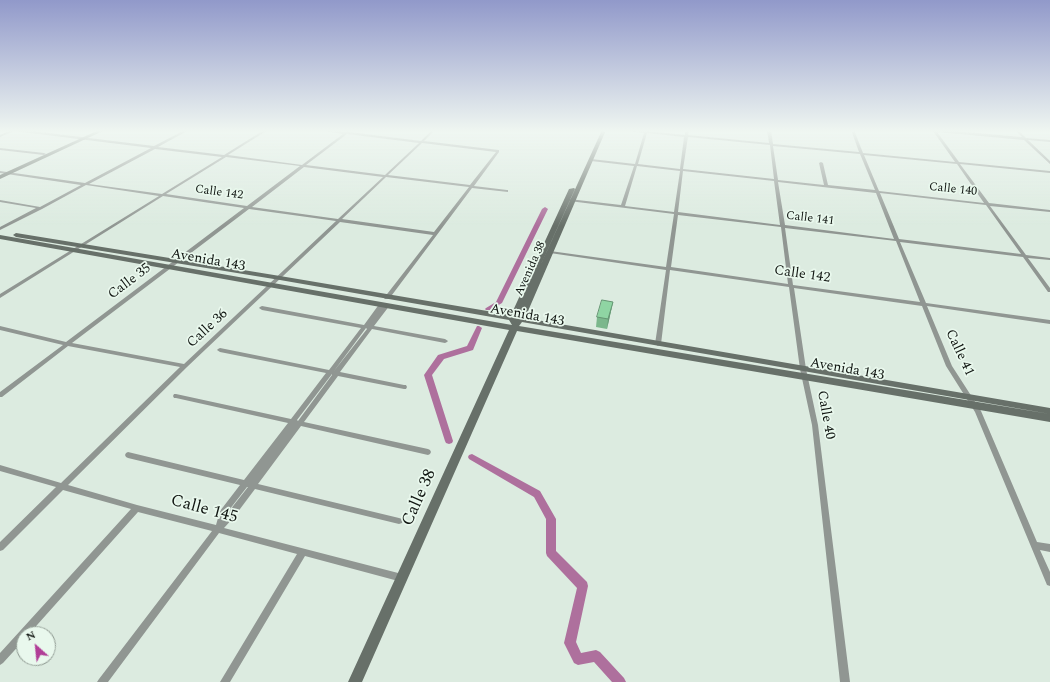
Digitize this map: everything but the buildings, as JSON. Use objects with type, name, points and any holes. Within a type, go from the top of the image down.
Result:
[{"type":"main road","points":[[3,174],[28,162]]},
{"type":"main road","points":[[3,174],[30,162]]},
{"type":"main road","name":"Avenida 38","points":[[516,322],[550,252],[585,162]]},
{"type":"main road","name":"Avenida 38","points":[[516,322],[570,200],[590,162]]},
{"type":"main road","name":"Avenida 143","points":[[0,232],[280,278],[385,302]]},
{"type":"main road","name":"Avenida 143","points":[[0,237],[272,285],[658,344],[975,406],[1050,418]]},
{"type":"main road","name":"Avenida 143","points":[[516,322],[804,372],[1050,411]]},
{"type":"main road","name":"Calle 38","points":[[354,682],[516,322]]},
{"type":"street","points":[[0,229],[128,162]]},
{"type":"street","points":[[0,296],[216,162]]},
{"type":"street","points":[[270,162],[507,191]]},
{"type":"street","name":"Calle 35","points":[[0,395],[308,162]]},
{"type":"street","name":"Calle 36","points":[[0,547],[185,366],[280,278],[401,162]]},
{"type":"street","points":[[102,682],[218,529],[231,515],[250,485],[489,162]]},
{"type":"street","name":"Calle 140","points":[[607,162],[1050,211]]},
{"type":"street","points":[[623,206],[637,162]]},
{"type":"street","points":[[658,344],[667,268],[683,162]]},
{"type":"street","name":"Calle 40","points":[[773,162],[804,372],[815,425],[845,682]]},
{"type":"street","name":"Calle 41","points":[[865,162],[879,192],[949,366],[975,406],[1050,582]]},
{"type":"street","points":[[944,162],[1050,172]]},
{"type":"street","points":[[821,163],[826,186]]},
{"type":"street","points":[[957,163],[1050,291]]},
{"type":"street","name":"Calle 142","points":[[3,174],[436,234]]},
{"type":"street","name":"Calle 141","points":[[570,200],[1050,259]]},
{"type":"street","points":[[0,201],[42,208]]},
{"type":"street","name":"Calle 142","points":[[550,252],[1050,322]]},
{"type":"street","points":[[262,308],[445,341]]},
{"type":"street","points":[[0,328],[68,344],[185,366]]},
{"type":"street","points":[[220,350],[404,387]]},
{"type":"street","points":[[176,396],[428,452]]},
{"type":"street","points":[[128,455],[399,522]]},
{"type":"street","name":"Calle 145","points":[[0,468],[137,508],[402,578]]},
{"type":"street","points":[[0,660],[137,508]]},
{"type":"street","points":[[1034,545],[1050,548]]},
{"type":"street","points":[[225,682],[303,552]]},
{"type":"waterway","points":[[488,309],[499,303],[545,209]]},
{"type":"waterway","points":[[449,441],[428,375],[441,357],[470,348],[479,328]]},
{"type":"waterway","points":[[472,457],[537,494],[551,519],[551,553],[583,586],[570,643],[578,659],[596,656],[620,682]]}]
